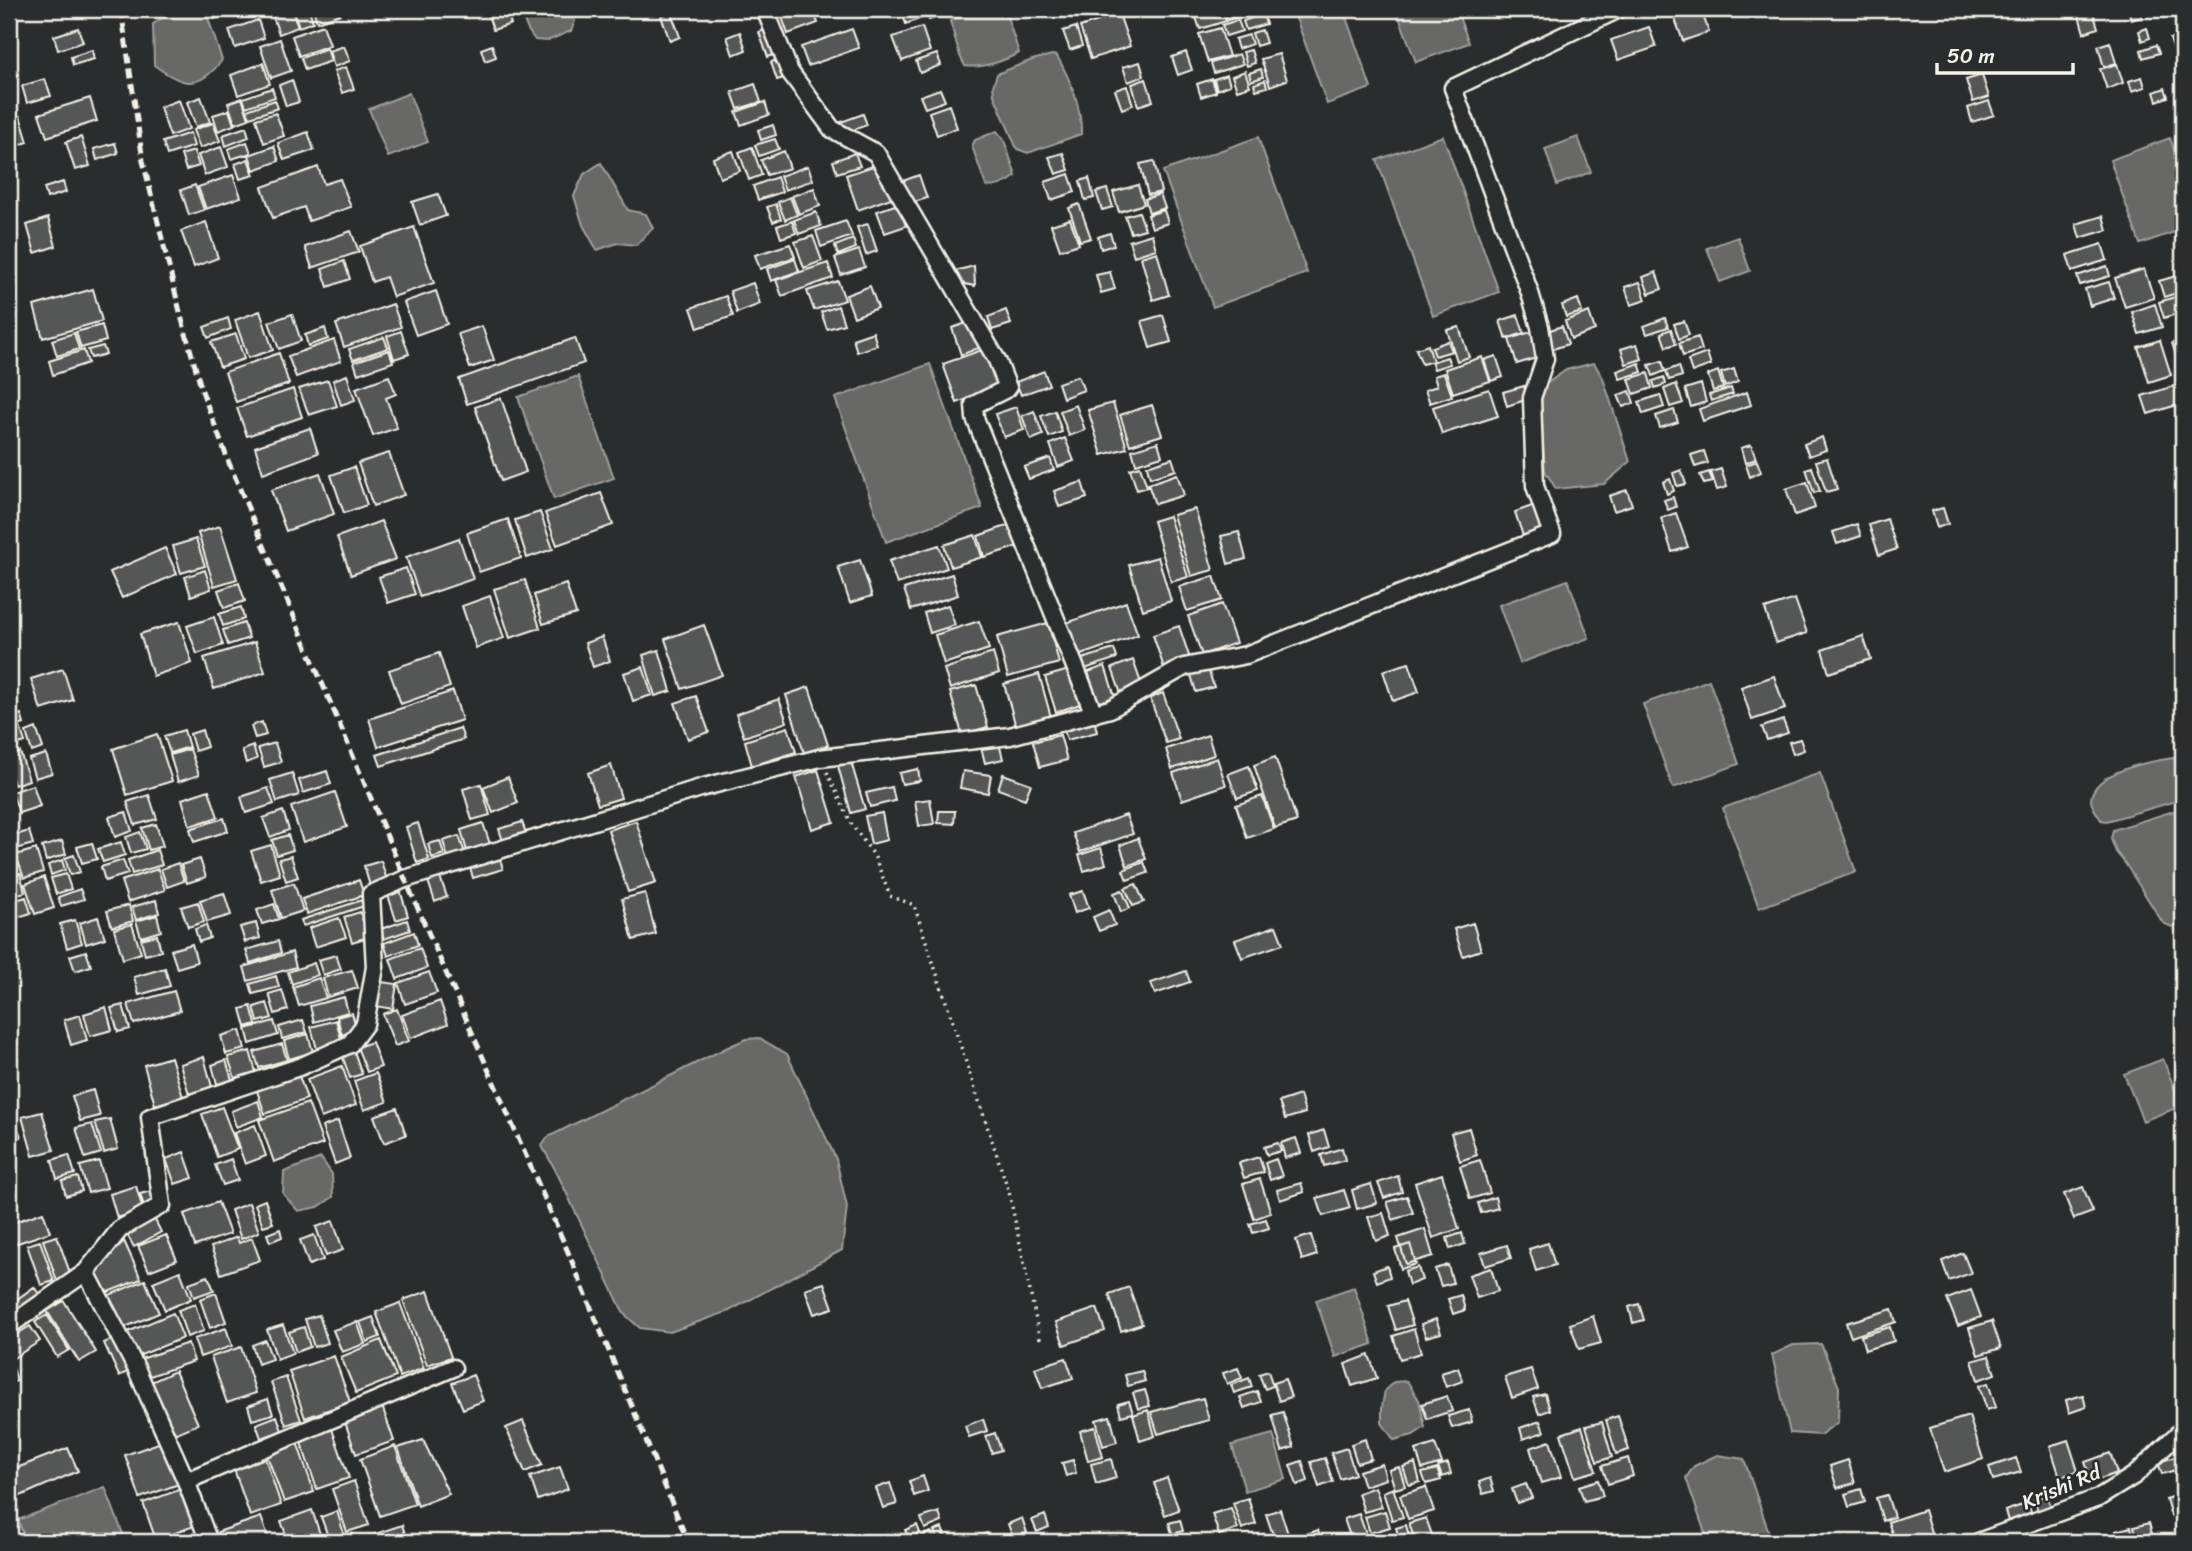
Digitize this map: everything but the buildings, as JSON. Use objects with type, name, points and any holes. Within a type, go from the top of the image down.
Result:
[{"type":"street","points":[[765,9],[790,72],[832,130],[876,153],[997,360],[1009,388],[974,405],[975,418],[1094,713]]},
{"type":"street","points":[[9,1326],[86,1272],[120,1229],[162,1205],[150,1117],[302,1066],[350,1044],[365,1024],[375,967],[371,894],[405,879],[704,787],[820,758],[1010,736],[1110,709],[1184,667],[1246,655],[1552,534],[1535,486],[1532,398],[1545,359],[1540,327],[1530,293],[1453,88],[1619,9]]},
{"type":"street","points":[[86,1272],[136,1368],[186,1481],[209,1542]]},
{"type":"street","points":[[186,1481],[453,1368]]},
{"type":"street","name":"Krishi Rd","points":[[1978,1542],[2098,1498],[2135,1475],[2183,1429]]},
{"type":"path","points":[[820,758],[852,825],[874,855],[890,896],[914,905],[1009,1192],[1040,1339]]},
{"type":"shaded area","points":[[176,9],[205,9],[222,60],[206,77],[198,81],[182,81],[154,65],[153,24]]},
{"type":"shaded area","points":[[519,9],[571,9],[575,21],[571,31],[547,41],[535,40]]},
{"type":"shaded area","points":[[987,9],[1005,10],[1019,53],[986,65],[965,66],[950,21]]},
{"type":"shaded area","points":[[1323,9],[1343,9],[1371,88],[1327,104],[1296,18]]},
{"type":"shaded area","points":[[1396,9],[1456,9],[1469,43],[1416,62]]},
{"type":"shaded area","points":[[1052,55],[1057,56],[1074,94],[1080,114],[1081,134],[1028,153],[1017,149],[994,95],[993,86],[997,74]]},
{"type":"shaded area","points":[[409,93],[428,142],[388,157],[369,109]]},
{"type":"shaded area","points":[[997,131],[1004,140],[1016,176],[1010,181],[990,187],[986,186],[972,146],[975,140]]},
{"type":"shaded area","points":[[1443,136],[1499,292],[1433,316],[1377,160]]},
{"type":"shaded area","points":[[1258,137],[1307,273],[1213,307],[1163,171]]},
{"type":"shaded area","points":[[1578,137],[1591,172],[1557,185],[1545,149]]},
{"type":"shaded area","points":[[2170,138],[2183,174],[2183,229],[2140,244],[2110,160]]},
{"type":"shaded area","points":[[601,163],[628,210],[646,214],[653,228],[636,245],[618,243],[597,250],[583,225],[574,196],[584,174]]},
{"type":"shaded area","points":[[1738,237],[1750,271],[1720,282],[1707,248]]},
{"type":"shaded area","points":[[1594,363],[1603,378],[1630,462],[1604,484],[1556,489],[1545,471],[1539,389],[1566,370]]},
{"type":"shaded area","points":[[930,364],[982,508],[886,542],[835,398]]},
{"type":"shaded area","points":[[578,376],[614,478],[554,499],[518,397]]},
{"type":"shaded area","points":[[1568,580],[1589,638],[1520,663],[1499,605]]},
{"type":"shaded area","points":[[1709,680],[1739,764],[1673,788],[1643,704]]},
{"type":"shaded area","points":[[2173,758],[2183,759],[2183,799],[2107,821],[2101,820],[2091,800],[2094,790],[2101,782],[2124,769]]},
{"type":"shaded area","points":[[1820,773],[1856,872],[1759,908],[1723,808]]},
{"type":"shaded area","points":[[2183,808],[2183,923],[2172,927],[2163,923],[2116,852],[2111,839],[2113,830]]},
{"type":"shaded area","points":[[759,1038],[787,1054],[836,1159],[847,1207],[842,1250],[729,1311],[670,1332],[640,1328],[624,1314],[542,1146],[548,1137],[726,1048],[746,1039]]},
{"type":"shaded area","points":[[2163,1059],[2181,1106],[2143,1121],[2124,1074]]},
{"type":"shaded area","points":[[321,1158],[332,1174],[333,1197],[318,1207],[298,1211],[283,1194],[284,1172]]},
{"type":"shaded area","points":[[1354,1287],[1373,1344],[1335,1357],[1316,1300]]},
{"type":"shaded area","points":[[1821,1344],[1839,1387],[1838,1422],[1820,1435],[1790,1433],[1772,1355],[1793,1345]]},
{"type":"shaded area","points":[[1407,1381],[1419,1400],[1425,1427],[1413,1435],[1394,1440],[1382,1423],[1385,1390],[1394,1382]]},
{"type":"shaded area","points":[[1273,1434],[1286,1479],[1245,1491],[1232,1445]]},
{"type":"shaded area","points":[[1717,1455],[1744,1459],[1772,1542],[1708,1542],[1686,1478],[1694,1466]]},
{"type":"shaded area","points":[[105,1487],[126,1542],[26,1542],[18,1520]]},
{"type":"railway","points":[[121,9],[143,161],[202,391],[229,463],[405,879],[568,1252],[688,1542]]}]
